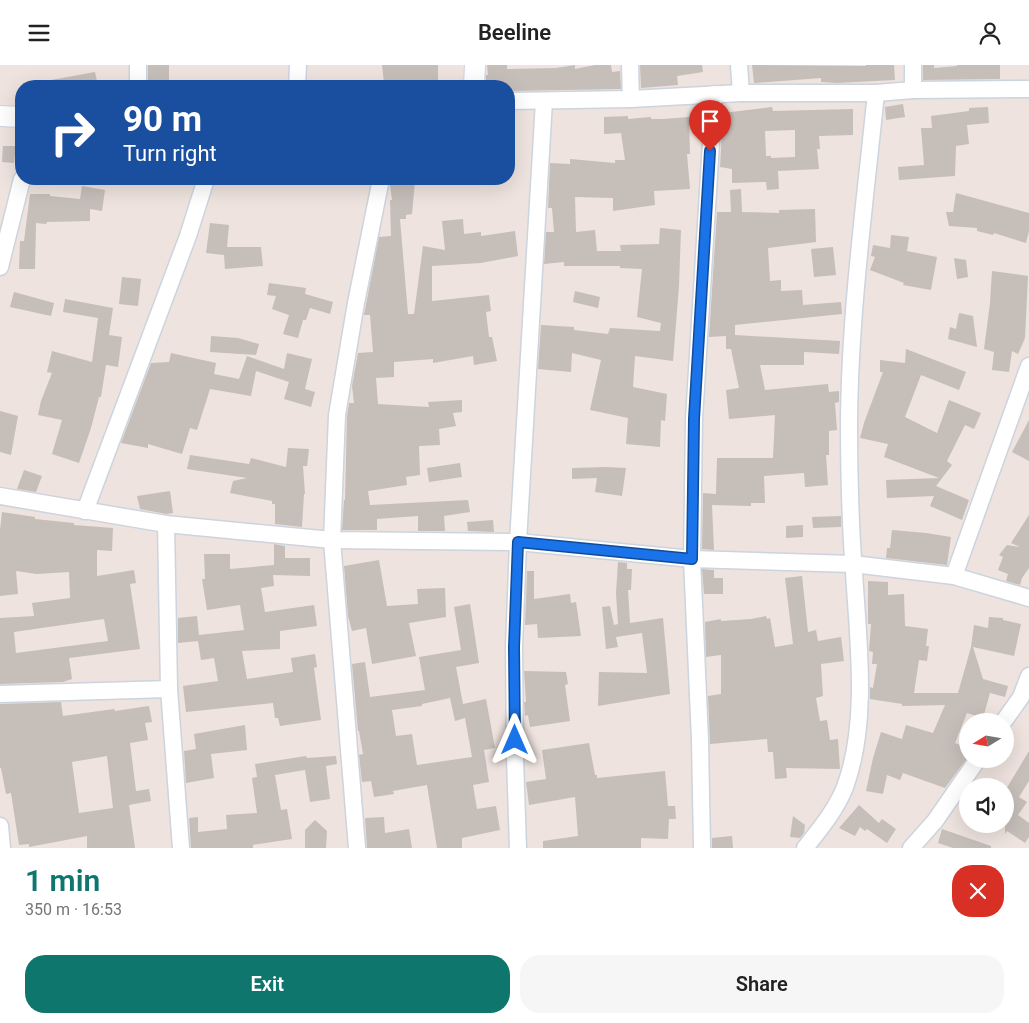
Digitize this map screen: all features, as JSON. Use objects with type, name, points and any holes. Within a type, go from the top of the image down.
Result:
[{"type":"street","points":[[138,65],[138,80]]},
{"type":"street","points":[[297,80],[298,65]]},
{"type":"street","points":[[474,80],[475,65]]},
{"type":"street","points":[[630,65],[631,99]]},
{"type":"street","points":[[739,65],[741,93]]},
{"type":"street","points":[[913,65],[913,90]]},
{"type":"street","points":[[515,101],[631,99],[741,93],[876,93],[913,90],[1029,89]]},
{"type":"street","points":[[805,848],[828,818],[845,787],[856,743],[861,677],[853,564],[849,421],[853,321],[876,93]]},
{"type":"street","points":[[702,848],[700,739],[692,559],[694,419],[714,94]]},
{"type":"street","points":[[518,848],[514,647],[518,542],[544,101]]},
{"type":"street","points":[[0,116],[15,117]]},
{"type":"street","points":[[0,267],[20,185]]},
{"type":"street","points":[[86,511],[188,236],[204,185]]},
{"type":"street","points":[[357,848],[332,540],[336,415],[380,185]]},
{"type":"street","points":[[954,576],[1029,366]]},
{"type":"street","points":[[0,496],[166,524],[332,540],[518,542],[692,559],[853,564],[954,576],[1029,598]]},
{"type":"street","points":[[166,524],[169,689],[181,848]]},
{"type":"street","points":[[1010,713],[1021,697],[1029,676]]},
{"type":"street","points":[[0,694],[169,689]]},
{"type":"street","points":[[911,848],[935,821],[972,768]]},
{"type":"street","points":[[0,826],[2,848]]},
{"type":"building","points":[[148,65],[169,65],[169,80],[148,80]]},
{"type":"building","points":[[382,65],[438,65],[438,80],[384,80]]},
{"type":"building","points":[[487,65],[507,65],[507,69],[556,68],[575,65],[575,69],[595,65],[611,65],[612,72],[620,71],[621,89],[515,91],[515,80],[486,80],[486,75],[488,75]]},
{"type":"building","points":[[640,65],[702,65],[703,72],[677,76],[678,85],[641,88]]},
{"type":"building","points":[[752,65],[894,65],[895,80],[837,83],[821,82],[821,78],[754,83]]},
{"type":"building","points":[[923,65],[934,65],[934,68],[957,65],[1000,65],[1000,79],[923,80]]},
{"type":"building","points":[[95,72],[97,80],[51,80]]},
{"type":"building","points":[[903,104],[905,117],[886,120],[885,107]]},
{"type":"building","points":[[772,107],[773,111],[853,109],[853,135],[819,136],[820,149],[817,149],[819,169],[778,171],[779,189],[767,190],[766,182],[732,183],[732,169],[720,167],[723,113]],"holes":[[[795,130],[795,157],[771,158],[771,156],[766,156],[765,131]]]},
{"type":"building","points":[[988,107],[989,123],[967,125],[969,144],[956,146],[955,176],[899,180],[898,167],[924,165],[921,128],[932,128],[931,116],[969,111],[969,108]]},
{"type":"building","points":[[628,116],[628,119],[689,117],[690,154],[687,154],[690,189],[654,191],[655,205],[613,211],[613,198],[575,197],[576,232],[595,230],[597,251],[621,251],[620,245],[659,244],[660,228],[681,230],[673,361],[635,356],[633,387],[667,394],[665,421],[661,420],[660,447],[626,444],[628,418],[590,410],[601,360],[572,353],[571,372],[538,369],[541,325],[574,327],[574,330],[608,334],[610,328],[660,331],[661,323],[637,317],[642,269],[620,268],[620,266],[564,266],[564,262],[544,264],[546,232],[554,232],[552,208],[548,208],[550,163],[570,164],[570,159],[615,163],[615,160],[625,160],[621,133],[604,134],[604,117]]},
{"type":"building","points":[[3,146],[15,146],[14,163],[2,162]]},
{"type":"building","points":[[390,185],[415,185],[412,214],[406,215],[406,219],[400,219],[408,314],[414,314],[423,246],[445,250],[442,221],[463,219],[464,234],[481,232],[481,236],[515,231],[518,256],[481,263],[432,266],[432,301],[489,295],[491,311],[486,312],[489,337],[492,337],[497,361],[474,365],[473,356],[433,363],[433,359],[394,362],[394,377],[376,378],[378,404],[429,407],[428,402],[462,400],[462,412],[453,413],[456,426],[439,429],[440,445],[419,446],[420,475],[406,477],[407,485],[368,491],[370,505],[468,500],[470,512],[444,516],[445,531],[418,531],[418,516],[377,519],[377,530],[342,530],[345,500],[347,416],[349,403],[354,403],[352,386],[358,353],[373,352],[370,315],[364,315],[379,237],[391,236],[390,200],[392,200]]},
{"type":"building","points":[[82,186],[105,190],[102,211],[90,209],[90,221],[36,223],[35,269],[19,269],[20,241],[24,241],[30,194],[50,194],[50,196],[80,199]]},
{"type":"building","points":[[741,189],[742,212],[779,213],[779,210],[815,209],[816,242],[768,248],[770,281],[781,280],[781,291],[802,290],[803,305],[841,302],[842,314],[735,325],[735,335],[840,341],[839,354],[804,352],[804,365],[760,365],[765,390],[828,384],[829,392],[839,391],[839,402],[835,403],[837,430],[829,431],[829,455],[826,455],[828,485],[805,487],[804,473],[764,476],[765,503],[751,503],[751,506],[712,505],[714,550],[702,549],[703,493],[716,494],[717,458],[773,458],[775,415],[729,419],[726,390],[739,388],[731,349],[726,349],[726,336],[709,337],[717,212],[731,212],[730,190]]},
{"type":"building","points":[[956,193],[1029,213],[1029,231],[1026,243],[994,233],[993,235],[977,231],[977,228],[949,226],[946,212],[953,212]]},
{"type":"building","points":[[210,223],[229,225],[227,247],[261,247],[263,266],[225,269],[224,255],[206,253]]},
{"type":"building","points":[[891,235],[909,237],[907,251],[937,257],[931,290],[903,285],[904,283],[870,270],[875,257],[871,256],[873,245],[890,248]]},
{"type":"building","points":[[833,247],[836,275],[814,277],[811,249]]},
{"type":"building","points":[[954,258],[966,260],[968,277],[957,279]]},
{"type":"building","points":[[992,271],[1028,276],[1025,338],[1018,354],[1012,351],[1009,372],[992,370],[994,352],[984,349]]},
{"type":"building","points":[[122,277],[141,279],[138,306],[119,304]]},
{"type":"building","points":[[269,283],[306,288],[305,294],[333,302],[330,314],[310,308],[306,320],[303,320],[298,338],[283,334],[289,315],[272,309],[276,296],[267,295]]},
{"type":"building","points":[[575,291],[600,297],[598,308],[573,302]]},
{"type":"building","points":[[14,292],[54,303],[51,316],[10,307]]},
{"type":"building","points":[[65,299],[113,308],[109,335],[122,337],[118,367],[106,365],[101,397],[99,397],[79,463],[52,454],[62,420],[38,415],[41,401],[52,373],[47,372],[52,351],[92,362],[98,318],[63,312]]},
{"type":"building","points":[[959,313],[973,316],[977,347],[948,339],[950,327],[956,329]]},
{"type":"building","points":[[211,336],[238,338],[259,344],[256,355],[210,352]]},
{"type":"building","points":[[906,349],[966,372],[959,390],[921,375],[905,417],[937,433],[949,400],[981,413],[974,429],[965,425],[947,461],[952,465],[936,486],[969,500],[962,520],[930,506],[934,496],[887,498],[886,480],[939,478],[884,457],[888,444],[860,438],[883,372],[880,372],[880,360],[905,363]]},
{"type":"building","points":[[171,353],[216,363],[214,374],[239,379],[247,356],[284,369],[287,353],[312,359],[305,389],[315,392],[311,407],[284,399],[289,382],[256,371],[251,396],[210,389],[197,430],[190,428],[182,454],[148,444],[148,448],[121,443],[151,363],[169,362]]},
{"type":"building","points":[[0,411],[18,416],[11,455],[0,452]]},
{"type":"building","points":[[1029,420],[1029,461],[1012,452]]},
{"type":"building","points":[[288,448],[309,449],[307,466],[303,466],[305,494],[302,527],[275,524],[275,504],[272,504],[272,501],[230,493],[233,481],[247,478],[187,469],[190,455],[249,464],[251,458],[286,467]]},
{"type":"building","points":[[460,463],[462,477],[429,482],[427,468]]},
{"type":"building","points":[[572,468],[626,468],[622,496],[595,492],[597,478],[572,479]]},
{"type":"building","points":[[24,470],[42,476],[36,492],[17,489]]},
{"type":"building","points":[[170,491],[173,513],[166,514],[140,509],[137,496]]},
{"type":"building","points":[[2,512],[35,517],[35,519],[74,523],[74,525],[113,528],[112,551],[97,550],[97,576],[134,570],[136,583],[130,584],[140,649],[69,658],[72,679],[63,682],[0,684],[0,618],[34,616],[32,603],[70,598],[69,572],[37,574],[16,571],[18,594],[0,596],[0,530]],"holes":[[[104,619],[108,641],[16,653],[14,632]]]},
{"type":"building","points":[[1029,515],[1029,568],[1022,578],[1020,585],[1006,581],[1008,574],[998,570],[1003,557],[999,555],[1007,545],[1020,547],[1011,543]]},
{"type":"building","points":[[841,516],[841,527],[813,528],[812,517]]},
{"type":"building","points":[[493,520],[494,532],[468,531],[467,522]]},
{"type":"building","points":[[803,525],[803,537],[786,538],[786,526]]},
{"type":"building","points":[[892,530],[951,537],[947,565],[886,558],[887,548],[890,548]]},
{"type":"building","points":[[274,544],[285,546],[285,558],[310,558],[310,576],[273,575],[274,586],[261,588],[265,612],[314,605],[317,626],[280,631],[280,649],[242,651],[247,679],[293,672],[291,658],[315,654],[317,667],[314,668],[321,720],[280,726],[278,718],[275,718],[273,703],[186,712],[183,686],[218,681],[214,658],[201,660],[198,641],[178,643],[178,618],[197,616],[199,635],[244,630],[240,605],[207,610],[202,579],[205,579],[204,554],[230,554],[230,569],[274,565]]},
{"type":"building","points":[[379,560],[387,606],[418,604],[417,589],[445,588],[446,617],[409,623],[416,656],[372,664],[366,628],[352,631],[348,616],[344,566]]},
{"type":"building","points":[[618,562],[627,563],[627,569],[632,569],[631,590],[628,590],[630,623],[663,618],[670,694],[598,706],[599,672],[647,673],[642,633],[616,637],[618,647],[606,649],[602,607],[610,606],[614,625],[618,624],[616,593]]},
{"type":"building","points":[[702,569],[714,570],[714,578],[723,578],[723,594],[704,594]]},
{"type":"building","points":[[527,571],[534,571],[534,599],[570,594],[571,603],[576,602],[581,636],[538,638],[537,624],[525,625]]},
{"type":"building","points":[[802,576],[808,632],[816,630],[818,641],[841,637],[844,661],[821,664],[823,696],[816,698],[820,721],[827,720],[830,740],[838,739],[840,769],[786,768],[787,778],[775,779],[773,752],[768,752],[767,739],[710,744],[708,696],[721,694],[721,655],[706,657],[705,622],[721,619],[721,621],[751,619],[766,616],[767,619],[770,618],[775,647],[793,644],[785,578]]},
{"type":"building","points":[[868,581],[888,582],[888,595],[904,594],[905,626],[928,629],[926,646],[929,646],[927,661],[919,660],[914,693],[958,693],[971,647],[974,625],[988,628],[989,617],[1003,618],[1003,620],[1021,624],[1014,656],[973,647],[983,679],[1008,686],[1005,697],[990,693],[984,713],[959,713],[959,733],[955,743],[959,745],[960,768],[945,788],[903,773],[900,780],[887,775],[883,794],[866,791],[881,732],[902,739],[906,725],[933,733],[945,705],[902,706],[902,704],[870,699],[870,687],[873,688],[877,664],[872,664],[873,652],[869,651],[871,624],[868,624]]},
{"type":"building","points":[[470,604],[479,663],[456,667],[463,704],[486,699],[495,748],[484,750],[489,782],[473,785],[477,809],[496,806],[500,830],[462,838],[462,848],[437,848],[427,785],[393,791],[394,794],[374,797],[371,781],[362,782],[359,755],[363,754],[358,731],[352,664],[365,662],[370,697],[425,690],[419,657],[461,650],[454,607]],"holes":[[[450,698],[455,721],[465,718],[472,757],[417,765],[412,734],[396,736],[392,710],[422,706],[422,704]]]},
{"type":"building","points":[[524,671],[566,672],[568,684],[565,685],[570,721],[530,727],[528,715],[525,716]]},
{"type":"building","points":[[61,702],[63,716],[149,706],[152,722],[145,723],[148,740],[130,743],[136,791],[149,789],[151,801],[129,805],[135,848],[87,848],[87,836],[29,847],[29,844],[19,845],[11,793],[6,794],[0,768],[0,704]],"holes":[[[107,756],[113,808],[79,813],[72,762]]]},
{"type":"building","points":[[245,725],[247,750],[211,754],[214,778],[186,783],[184,751],[196,749],[194,734]]},
{"type":"building","points":[[589,743],[597,778],[665,771],[668,806],[675,806],[676,819],[669,819],[668,839],[641,838],[641,848],[543,848],[543,841],[578,836],[575,797],[529,805],[526,782],[546,779],[542,750]]},
{"type":"building","points":[[1029,751],[1029,781],[1019,797],[1027,802],[1018,815],[1029,823],[1029,837],[1025,843],[1010,833],[1014,833],[1013,778]]},
{"type":"building","points":[[306,756],[307,758],[336,756],[337,764],[326,766],[330,799],[310,802],[305,770],[275,775],[281,810],[287,809],[292,839],[253,845],[253,848],[191,848],[189,818],[198,817],[198,832],[227,829],[226,815],[257,813],[252,778],[257,777],[255,764]]},
{"type":"building","points":[[859,805],[879,823],[882,819],[896,829],[887,843],[867,829],[865,831],[860,827],[855,836],[839,828]]},
{"type":"building","points":[[793,816],[805,825],[804,833],[800,838],[790,837]]},
{"type":"building","points":[[384,817],[385,833],[409,829],[412,848],[367,848],[365,818]]},
{"type":"building","points":[[315,820],[327,831],[326,848],[305,848],[305,830]]},
{"type":"building","points":[[942,829],[991,846],[991,848],[953,848],[938,843]]},
{"type":"building","points":[[732,836],[733,848],[712,848],[712,838]]},
{"type":"route","points":[[515,740],[514,647],[518,542],[692,559],[694,419],[710,151]]}]
